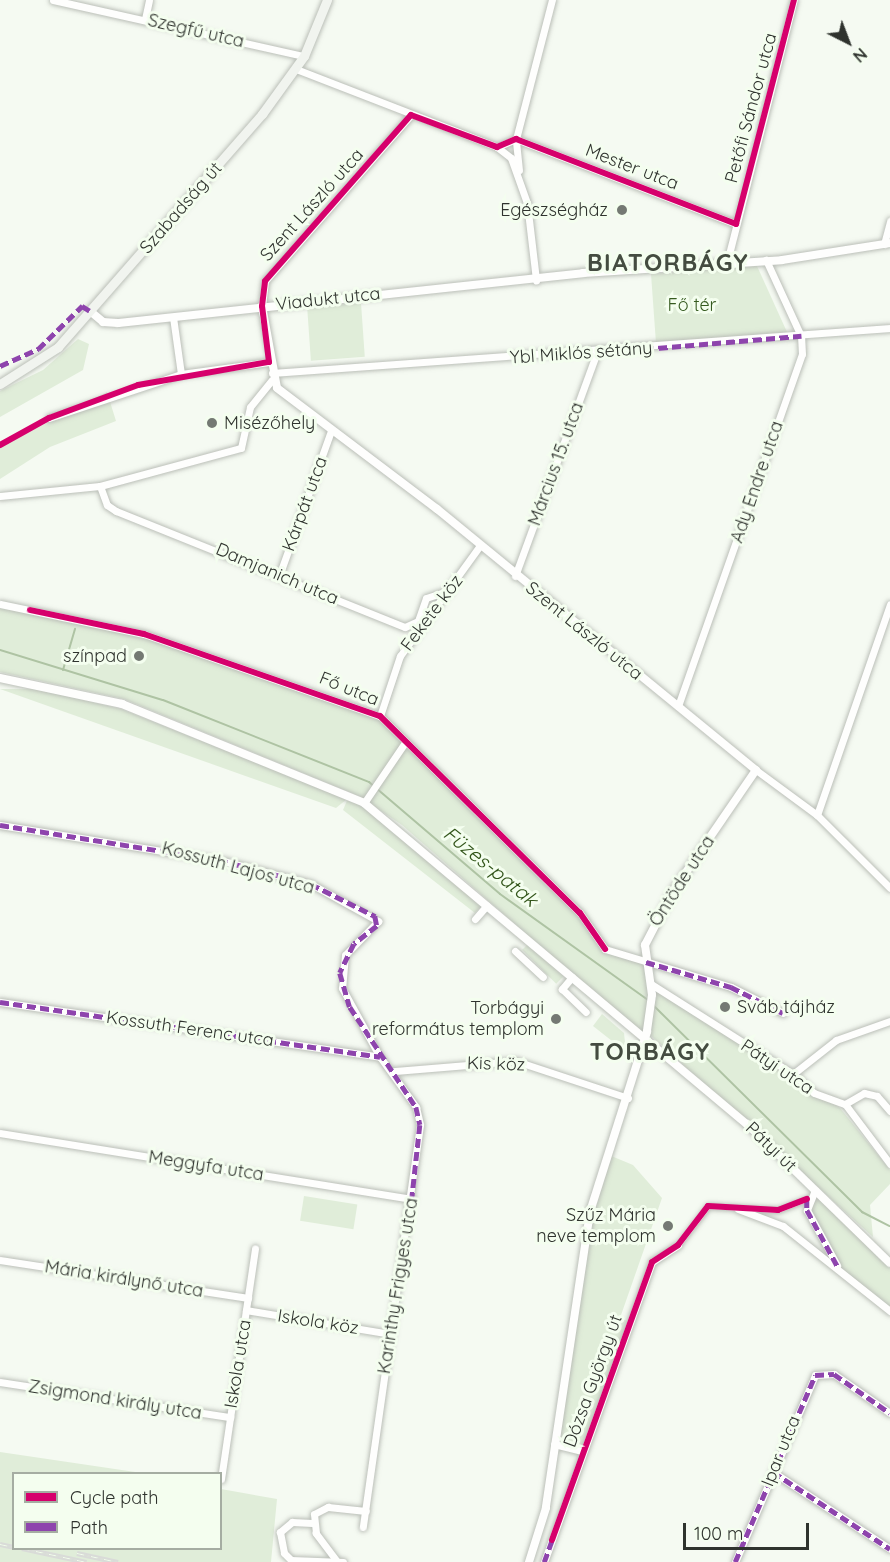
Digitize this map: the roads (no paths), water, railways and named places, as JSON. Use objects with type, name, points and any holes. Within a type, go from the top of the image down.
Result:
[{"type":"main road","name":"Szabadság út","points":[[0,384],[37,364],[90,311],[296,69],[304,56],[327,0]]},
{"type":"street","name":"Szegfű utca","points":[[53,0],[304,56]]},
{"type":"street","points":[[145,19],[149,0]]},
{"type":"street","points":[[536,280],[516,139],[552,0]]},
{"type":"street","name":"Petőfi Sándor utca","points":[[727,262],[794,0]]},
{"type":"street","points":[[296,69],[496,147],[520,172]]},
{"type":"street","name":"Szent László utca","points":[[411,115],[265,281],[262,306],[272,376],[331,431],[756,770],[817,815],[890,888]]},
{"type":"street","points":[[496,147],[516,139]]},
{"type":"street","name":"Mester utca","points":[[516,139],[736,224]]},
{"type":"street","points":[[887,243],[890,220]]},
{"type":"street","name":"Viadukt utca","points":[[90,311],[110,323],[262,306],[766,260],[887,243]]},
{"type":"street","points":[[766,260],[801,336]]},
{"type":"street","points":[[172,317],[181,374]]},
{"type":"street","name":"Ybl Miklós sétány","points":[[272,376],[645,349],[890,328]]},
{"type":"street","name":"Ady Endre utca","points":[[678,706],[802,354],[801,336]]},
{"type":"street","name":"Március 15. utca","points":[[515,576],[597,352]]},
{"type":"street","points":[[49,418],[181,374],[269,362]]},
{"type":"street","points":[[0,495],[100,486],[241,448],[250,408],[272,376]]},
{"type":"street","name":"Kárpát utca","points":[[279,576],[331,431]]},
{"type":"street","name":"Damjanich utca","points":[[100,486],[107,505],[117,512],[405,627],[418,621],[426,598],[450,590]]},
{"type":"street","name":"Fekete köz","points":[[380,716],[400,656],[479,547]]},
{"type":"street","name":"Fő utca","points":[[0,604],[144,634],[380,716],[404,744],[580,913],[605,949],[730,987],[783,1013]]},
{"type":"street","points":[[817,815],[890,604]]},
{"type":"street","points":[[0,678],[122,704],[364,803],[645,1038]]},
{"type":"street","points":[[364,803],[404,744]]},
{"type":"street","name":"Öntöde utca","points":[[645,1038],[652,995],[646,962],[650,931],[756,770]]},
{"type":"street","name":"Kossuth Lajos utca","points":[[0,825],[219,860],[310,884],[371,913],[377,926],[354,944],[340,973],[350,1007],[380,1057]]},
{"type":"street","points":[[475,919],[487,905]]},
{"type":"street","points":[[515,951],[543,977]]},
{"type":"street","points":[[572,977],[562,989],[586,1012]]},
{"type":"street","name":"Pátyi utca","points":[[651,984],[792,1074],[814,1093],[845,1104]]},
{"type":"street","name":"Kossuth Ferenc utca","points":[[0,1002],[380,1057]]},
{"type":"street","points":[[792,1074],[836,1040],[861,1027],[889,1025]]},
{"type":"street","name":"Dózsa György út","points":[[530,1562],[540,1536],[590,1212],[628,1098],[645,1038]]},
{"type":"street","name":"Pátyi út","points":[[645,1038],[815,1190],[889,1262]]},
{"type":"street","name":"Karinthy Frigyes utca","points":[[363,1527],[412,1199],[420,1125],[395,1071],[380,1057]]},
{"type":"street","name":"Kis köz","points":[[395,1071],[516,1061],[628,1098]]},
{"type":"street","points":[[890,1111],[877,1096],[864,1093],[845,1104],[890,1164]]},
{"type":"street","name":"Meggyfa utca","points":[[0,1133],[412,1199]]},
{"type":"street","points":[[678,1245],[708,1206],[738,1209],[789,1209],[807,1199],[815,1190]]},
{"type":"street","points":[[807,1199],[807,1209],[838,1267]]},
{"type":"street","points":[[738,1209],[783,1226],[838,1267],[890,1311]]},
{"type":"street","name":"Dózsa György út","points":[[544,1562],[652,1262],[678,1245]]},
{"type":"street","name":"Iskola utca","points":[[222,1472],[255,1248]]},
{"type":"street","name":"Mária királynő utca","points":[[0,1260],[248,1298]]},
{"type":"street","name":"Iskola köz","points":[[246,1310],[391,1334]]},
{"type":"street","name":"Ipar utca","points":[[735,1562],[815,1375],[834,1374],[890,1413]]},
{"type":"street","name":"Zsigmond király utca","points":[[0,1382],[230,1417]]},
{"type":"street","name":"Dózsa György út","points":[[555,1444],[583,1451]]},
{"type":"street","points":[[773,1472],[890,1549]]},
{"type":"street","points":[[312,1523],[322,1508],[366,1511]]},
{"type":"street","points":[[312,1523],[292,1522],[280,1532],[284,1553],[291,1560],[339,1561]]},
{"type":"street","points":[[312,1523],[339,1561]]},
{"type":"street","points":[[540,1536],[552,1540]]},
{"type":"waterway","points":[[63,670],[75,629]]},
{"type":"waterway","name":"Füzes-patak","points":[[0,650],[163,700],[369,782],[500,894],[648,1000]]},
{"type":"waterway","name":"Füzes-patak","points":[[652,1004],[862,1212],[890,1226]]},
{"type":"railway","points":[[0,1544],[12,1547]]},
{"type":"railway","points":[[31,1550],[87,1562]]},
{"type":"railway","points":[[77,1553],[118,1562]]},
{"type":"place","name":"Egészségház","points":[[622,210]]},
{"type":"place","name":"Misézőhely","points":[[212,423]]},
{"type":"place","name":"színpad","points":[[139,656]]},
{"type":"place","name":"Sváb tájház","points":[[725,1007]]},
{"type":"place","name":"Torbágyi református templom","points":[[556,1019]]},
{"type":"place","name":"Szűz Mária neve templom","points":[[668,1226]]},
{"type":"district","name":"BIATORBÁGY","points":[[668,263]]},
{"type":"district","name":"TORBÁGY","points":[[650,1052]]},
{"type":"park label","name":"Fő tér","points":[[692,305]]}]
